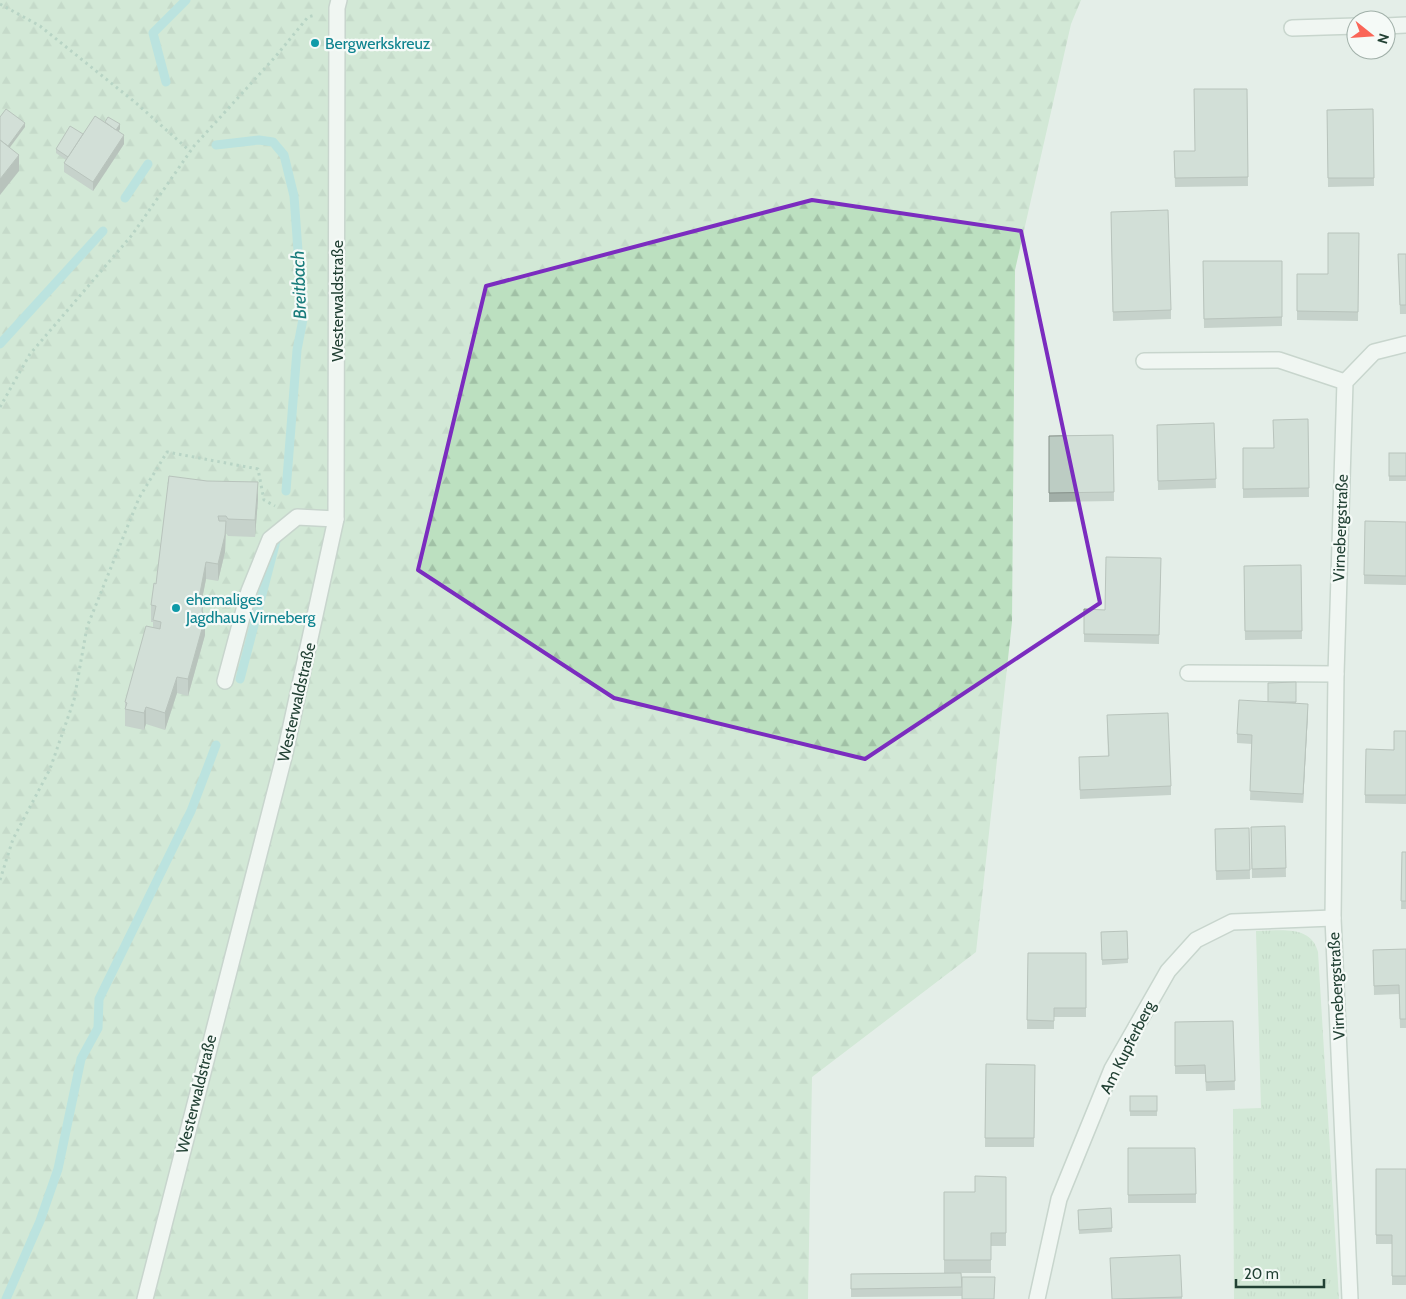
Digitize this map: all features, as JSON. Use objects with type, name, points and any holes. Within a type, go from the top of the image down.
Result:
[{"type":"street","name":"Westerwaldstraße","points":[[145,1299],[285,753],[336,519],[338,4]]},
{"type":"street","points":[[1292,28],[1346,26]]},
{"type":"street","points":[[1144,361],[1278,360],[1344,382],[1374,352],[1406,344]]},
{"type":"street","name":"Virnebergstraße","points":[[1344,382],[1336,674],[1333,918],[1350,1299]]},
{"type":"street","points":[[225,681],[249,591],[270,539],[297,517],[336,519]]},
{"type":"street","points":[[1188,673],[1336,674]]},
{"type":"street","name":"Am Kupferberg","points":[[1037,1299],[1060,1199],[1112,1069],[1168,971],[1196,940],[1232,922],[1333,918]]},
{"type":"path","points":[[0,4],[40,26],[136,103],[190,151]]},
{"type":"path","points":[[0,407],[30,354],[132,235],[190,151],[276,56],[308,17],[338,4]]},
{"type":"path","points":[[0,880],[13,839],[50,769],[71,708],[87,628],[139,498],[167,452],[258,469],[264,500],[297,517]]},
{"type":"highlighted area","points":[[812,200],[1021,231],[1100,603],[865,759],[614,698],[418,570],[486,286]]},
{"type":"green space","points":[[0,0],[1081,0],[1071,24],[1015,270],[1012,622],[976,952],[812,1077],[808,1299],[0,1299]]},
{"type":"green space","points":[[1284,930],[1301,933],[1309,937],[1318,952],[1339,1299],[1234,1299],[1233,1109],[1261,1108],[1256,931]]},
{"type":"building","points":[[1194,89],[1247,89],[1248,177],[1175,178],[1174,151],[1195,151]]},
{"type":"building","points":[[6,109],[25,123],[8,146],[0,140],[0,117]]},
{"type":"building","points":[[1373,109],[1374,178],[1328,178],[1327,110]]},
{"type":"building","points":[[95,116],[124,135],[93,182],[64,163]]},
{"type":"building","points":[[108,117],[120,124],[116,130],[105,122]]},
{"type":"building","points":[[70,126],[83,134],[68,157],[56,149]]},
{"type":"building","points":[[0,140],[19,155],[0,179]]},
{"type":"building","points":[[1168,210],[1171,310],[1113,312],[1111,212]]},
{"type":"building","points":[[1328,233],[1359,233],[1358,312],[1297,311],[1297,274],[1328,274]]},
{"type":"building","points":[[1398,254],[1406,254],[1406,305],[1400,305]]},
{"type":"building","points":[[1203,261],[1282,261],[1282,317],[1204,319]]},
{"type":"building","points":[[1308,419],[1309,488],[1243,489],[1243,448],[1274,448],[1273,420]]},
{"type":"building","points":[[1214,423],[1216,479],[1158,481],[1157,425]]},
{"type":"building","points":[[1113,435],[1114,492],[1049,493],[1049,436]]},
{"type":"building","points":[[1389,453],[1406,453],[1406,476],[1389,476]]},
{"type":"building","name":"ehemaliges Jagdhaus Virneberg","points":[[169,476],[207,481],[258,482],[255,520],[228,519],[226,516],[218,516],[219,521],[226,521],[225,535],[218,564],[206,562],[199,598],[203,600],[202,611],[205,618],[188,679],[177,677],[165,713],[146,707],[144,713],[125,709],[127,703],[125,702],[146,626],[160,629],[161,622],[153,620],[156,606],[151,605],[154,583],[156,584]]},
{"type":"building","points":[[1365,521],[1406,522],[1406,576],[1364,575]]},
{"type":"building","points":[[1106,557],[1161,558],[1159,635],[1084,634],[1084,609],[1105,610]]},
{"type":"building","points":[[1301,565],[1302,631],[1245,631],[1244,566]]},
{"type":"building","points":[[1296,682],[1296,702],[1268,702],[1268,683]]},
{"type":"building","points":[[1239,700],[1308,704],[1303,794],[1250,791],[1252,735],[1237,734]]},
{"type":"building","points":[[1168,713],[1171,786],[1080,790],[1079,757],[1109,756],[1107,715]]},
{"type":"building","points":[[1394,731],[1406,731],[1406,795],[1365,795],[1366,749],[1394,750]]},
{"type":"building","points":[[1285,826],[1286,868],[1252,869],[1251,827]]},
{"type":"building","points":[[1249,828],[1250,870],[1216,871],[1215,829]]},
{"type":"building","points":[[1402,852],[1406,852],[1406,901],[1401,901]]},
{"type":"building","points":[[1127,931],[1128,959],[1102,960],[1101,932]]},
{"type":"building","points":[[1406,949],[1406,1019],[1400,1019],[1399,985],[1374,986],[1373,950]]},
{"type":"building","points":[[1028,953],[1086,953],[1086,1008],[1054,1008],[1054,1021],[1027,1020]]},
{"type":"building","points":[[1233,1021],[1235,1081],[1206,1082],[1205,1065],[1175,1066],[1175,1022]]},
{"type":"building","points":[[986,1064],[1035,1065],[1034,1138],[985,1138]]},
{"type":"building","points":[[1130,1096],[1157,1096],[1157,1111],[1130,1111]]},
{"type":"building","points":[[1128,1148],[1195,1148],[1196,1194],[1128,1195]]},
{"type":"building","points":[[1376,1169],[1406,1169],[1406,1276],[1392,1276],[1392,1235],[1376,1235]]},
{"type":"building","points":[[975,1176],[1006,1177],[1006,1233],[991,1233],[991,1260],[944,1260],[944,1192],[975,1192]]},
{"type":"building","points":[[1111,1208],[1112,1228],[1079,1230],[1078,1210]]},
{"type":"building","points":[[1180,1255],[1182,1297],[1112,1299],[1110,1258]]},
{"type":"building","points":[[961,1273],[962,1287],[851,1289],[851,1274]]},
{"type":"building","points":[[962,1277],[995,1277],[994,1299],[962,1299]]},
{"type":"waterway","name":"Breitbach","points":[[166,82],[153,33],[186,0]]},
{"type":"waterway","name":"Breitbach","points":[[216,145],[259,140],[273,142],[284,155],[294,196],[303,319],[297,350],[286,491]]},
{"type":"waterway","name":"Breitbach","points":[[125,198],[148,164]]},
{"type":"waterway","name":"Breitbach","points":[[0,344],[103,231]]},
{"type":"waterway","name":"Breitbach","points":[[240,679],[277,537]]},
{"type":"waterway","points":[[6,1299],[40,1221],[58,1169],[81,1059],[98,1028],[99,999],[191,811],[216,745]]},
{"type":"place","name":"Bergwerkskreuz","points":[[315,43]]},
{"type":"place","name":"ehemaliges Jagdhaus Virneberg","points":[[176,608]]}]
